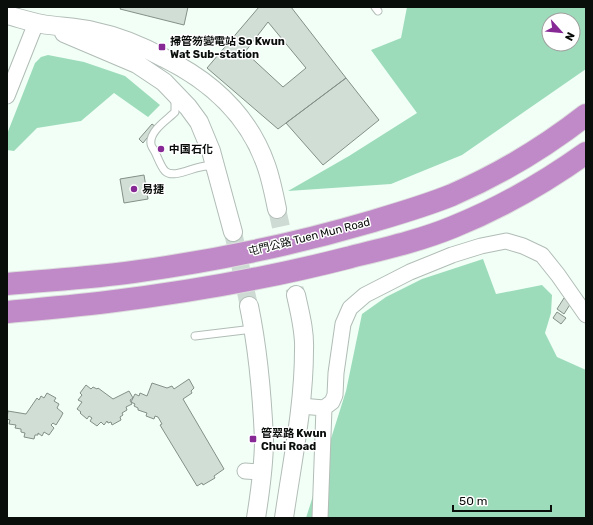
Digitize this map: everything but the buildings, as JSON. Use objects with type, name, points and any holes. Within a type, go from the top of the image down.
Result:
[{"type":"highway","name":"屯門公路 Tuen Mun Road","points":[[7,284],[132,272],[193,262],[268,249],[353,227],[420,207],[482,181],[532,153],[586,115]]},
{"type":"highway","points":[[7,312],[108,302],[249,280],[327,264],[401,244],[452,227],[500,206],[586,154]]},
{"type":"street","points":[[7,15],[39,24],[137,64],[164,82],[174,91],[199,122],[210,151],[233,232]]},
{"type":"street","points":[[8,91],[39,24]]},
{"type":"street","points":[[39,24],[93,31],[133,44],[176,64],[196,75],[211,86],[245,124],[256,144],[265,164],[278,209]]},
{"type":"street","points":[[301,406],[324,408],[332,402],[335,395],[342,324],[350,308],[365,295],[410,272],[452,255],[481,246],[506,241],[524,246],[542,256],[558,275],[586,315]]},
{"type":"street","points":[[284,518],[301,406],[305,349],[301,316],[296,296]]},
{"type":"street","points":[[249,306],[254,329],[264,440],[253,472],[256,518]]},
{"type":"street","points":[[320,518],[324,408]]},
{"type":"lane","points":[[174,91],[176,106],[175,112],[153,134],[151,144],[164,171],[169,174],[175,174],[194,168],[210,166],[215,168]]},
{"type":"lane","points":[[195,336],[254,329]]},
{"type":"green space","points":[[407,7],[586,7],[586,69],[462,155],[391,184],[288,191],[349,156],[417,113],[371,50],[401,38]]},
{"type":"green space","points":[[48,55],[84,62],[125,76],[160,105],[148,117],[114,93],[81,121],[37,128],[14,151],[7,150],[7,134],[35,63],[41,57]]},
{"type":"green space","points":[[483,259],[496,294],[542,285],[552,295],[551,313],[545,333],[557,357],[586,370],[586,518],[306,518],[346,391],[362,314],[386,297],[422,279]]},
{"type":"tunnel","points":[[277,209],[296,295]]},
{"type":"tunnel","points":[[233,232],[249,306]]},
{"type":"place","name":"掃管笏變電站 So Kwun Wat Sub-station","points":[[162,47]]},
{"type":"place","name":"中国石化","points":[[161,149]]},
{"type":"place","name":"易捷","points":[[134,189]]},
{"type":"place","name":"管翠路 Kwun Chui Road","points":[[253,439]]}]
